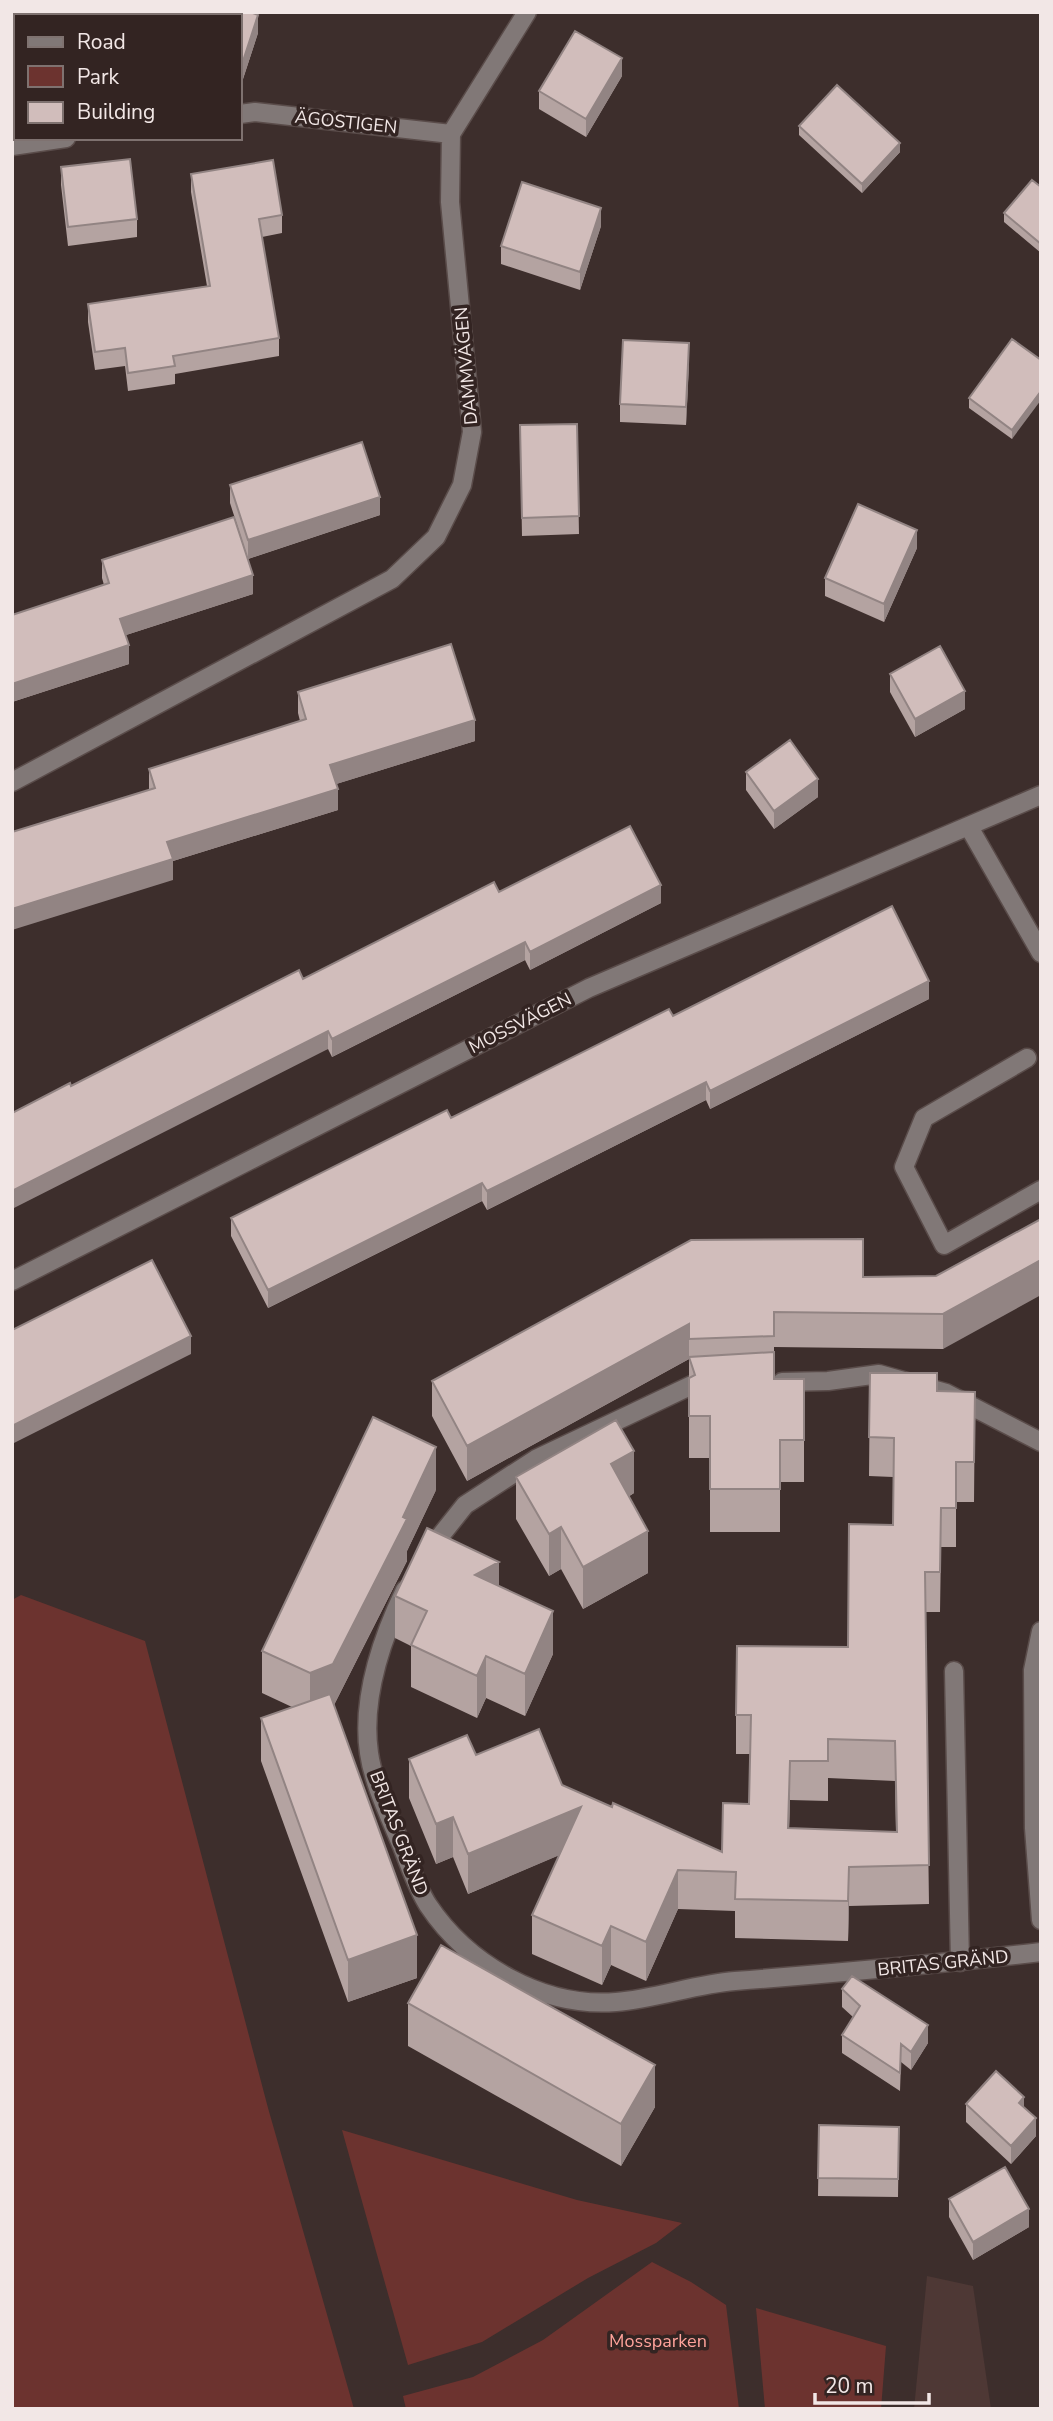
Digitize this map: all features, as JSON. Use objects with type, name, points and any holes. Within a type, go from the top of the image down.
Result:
[{"type":"street","points":[[451,134],[527,12]]},
{"type":"street","name":"ÄGOSTIGEN","points":[[242,114],[255,112],[451,134]]},
{"type":"street","name":"DAMMVÄGEN","points":[[12,782],[392,579],[436,537],[462,485],[472,432],[450,202],[451,134]]},
{"type":"street","points":[[12,146],[52,140]]},
{"type":"street","name":"MOSSVÄGEN","points":[[12,1281],[589,988],[1040,797]]},
{"type":"street","points":[[969,827],[1041,953]]},
{"type":"street","points":[[1027,1058],[925,1118],[904,1167],[944,1245],[1041,1190]]},
{"type":"street","points":[[760,1383],[828,1381],[878,1374],[946,1393],[1041,1442]]},
{"type":"street","name":"BRITAS GRÄND","points":[[733,1383],[692,1385],[536,1459],[466,1505],[419,1562],[386,1629],[370,1698],[369,1752],[385,1806],[426,1902],[449,1934],[493,1971],[570,2002],[617,2002],[707,1983],[960,1962],[1041,1952]]},
{"type":"street","points":[[1041,1631],[1033,1670],[1034,1828],[1041,1920]]},
{"type":"street","points":[[954,1671],[960,1962]]},
{"type":"shaded area","points":[[927,2276],[973,2286],[991,2409],[914,2409]]},
{"type":"green space","points":[[21,1595],[145,1641],[268,2108],[354,2409],[12,2409],[12,1600]]},
{"type":"green space","points":[[342,2130],[577,2200],[682,2223],[656,2243],[588,2278],[482,2342],[408,2365]]},
{"type":"green space","name":"Mossparken","points":[[652,2262],[691,2282],[726,2305],[739,2409],[406,2409],[403,2396],[473,2377],[543,2340]]},
{"type":"green space","points":[[756,2308],[886,2346],[881,2409],[765,2409]]},
{"type":"building","points":[[12,12],[52,12],[14,14],[12,78]]},
{"type":"building","points":[[250,12],[258,15],[243,61],[242,14],[226,14]]},
{"type":"building","points":[[575,31],[622,58],[586,119],[539,91]]},
{"type":"building","points":[[837,85],[900,143],[862,184],[799,126]]},
{"type":"building","points":[[130,159],[137,219],[68,227],[61,167]]},
{"type":"building","points":[[273,160],[282,215],[259,219],[279,338],[173,356],[175,366],[128,373],[125,348],[95,352],[88,304],[210,286],[191,174]]},
{"type":"building","points":[[1032,180],[1041,187],[1041,244],[1004,213]]},
{"type":"building","points":[[522,182],[601,208],[580,272],[501,246]]},
{"type":"building","points":[[1012,339],[1041,360],[1041,391],[1012,430],[969,398]]},
{"type":"building","points":[[623,340],[689,343],[686,407],[620,404]]},
{"type":"building","points":[[577,424],[579,516],[522,518],[520,425]]},
{"type":"building","points":[[362,442],[380,497],[248,540],[230,485]]},
{"type":"building","points":[[858,504],[917,530],[884,604],[825,578]]},
{"type":"building","points":[[234,517],[253,575],[120,619],[129,645],[12,684],[12,615],[109,583],[102,560]]},
{"type":"building","points":[[451,644],[475,720],[330,765],[338,789],[167,842],[173,859],[12,909],[12,832],[155,788],[149,769],[306,719],[298,692]]},
{"type":"building","points":[[940,646],[965,691],[915,719],[890,674]]},
{"type":"building","points":[[790,740],[818,779],[774,811],[746,772]]},
{"type":"building","points":[[630,826],[661,885],[530,952],[525,942],[332,1039],[328,1031],[12,1191],[12,1113],[70,1083],[71,1086],[299,970],[303,979],[494,882],[499,892]]},
{"type":"building","points":[[892,906],[929,981],[710,1091],[706,1082],[487,1191],[482,1183],[268,1290],[231,1218],[447,1110],[451,1118],[669,1009],[673,1016]]},
{"type":"building","points":[[1041,1219],[1041,1260],[943,1314],[774,1312],[774,1336],[689,1339],[689,1324],[467,1446],[432,1381],[691,1240],[863,1239],[863,1277],[936,1276]]},
{"type":"building","points":[[152,1260],[191,1336],[12,1426],[12,1330]]},
{"type":"building","points":[[774,1352],[774,1379],[804,1379],[804,1440],[780,1440],[780,1489],[710,1489],[710,1416],[689,1416],[689,1378],[695,1375],[689,1357]]},
{"type":"building","points":[[870,1373],[937,1373],[937,1391],[975,1392],[974,1462],[956,1462],[956,1508],[941,1508],[940,1572],[925,1572],[929,1865],[849,1867],[848,1901],[735,1899],[736,1872],[678,1870],[646,1942],[611,1926],[602,1946],[532,1915],[581,1807],[468,1854],[453,1817],[436,1824],[409,1759],[467,1735],[476,1755],[539,1729],[562,1785],[612,1807],[613,1803],[722,1852],[723,1803],[749,1804],[751,1715],[736,1715],[737,1646],[848,1647],[849,1524],[893,1525],[894,1438],[869,1437]],"holes":[[[828,1739],[895,1741],[897,1832],[788,1828],[790,1761],[828,1761]]]},
{"type":"building","points":[[373,1417],[436,1447],[403,1517],[407,1519],[333,1664],[310,1673],[262,1651]]},
{"type":"building","points":[[616,1420],[634,1451],[611,1464],[648,1531],[583,1567],[561,1527],[549,1534],[516,1477]]},
{"type":"building","points":[[427,1528],[499,1562],[475,1575],[553,1611],[525,1674],[486,1656],[477,1676],[411,1645],[427,1611],[395,1596]]},
{"type":"building","points":[[330,1694],[417,1935],[348,1960],[261,1718]]},
{"type":"building","points":[[441,1945],[655,2065],[621,2124],[408,2003]]},
{"type":"building","points":[[852,1976],[928,2025],[911,2052],[901,2044],[900,2073],[842,2035],[860,2006],[842,1989]]},
{"type":"building","points":[[996,2071],[1024,2097],[1019,2103],[1036,2118],[1011,2146],[966,2104]]},
{"type":"building","points":[[819,2125],[899,2127],[898,2179],[818,2178]]},
{"type":"building","points":[[1005,2167],[1029,2209],[973,2242],[949,2199]]}]
